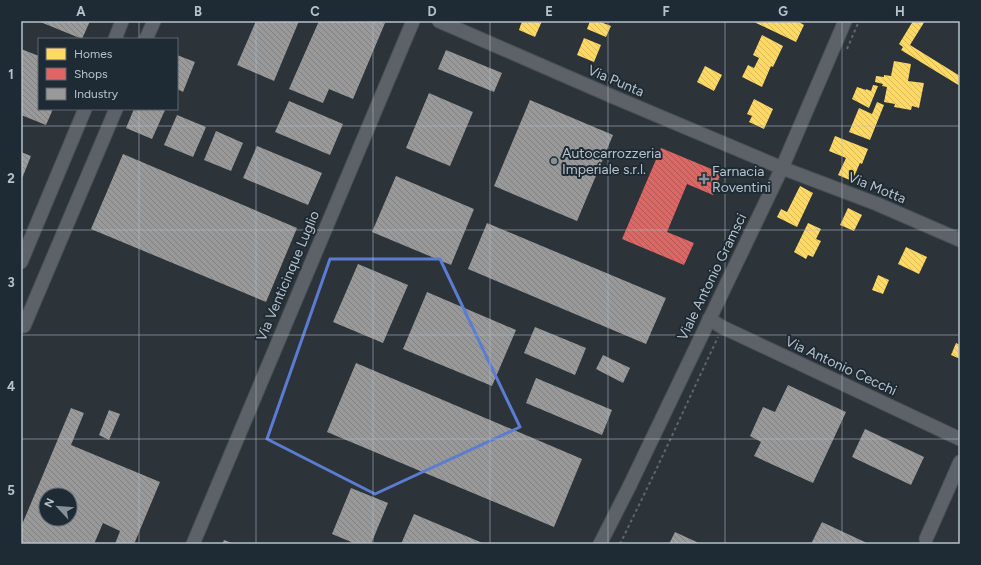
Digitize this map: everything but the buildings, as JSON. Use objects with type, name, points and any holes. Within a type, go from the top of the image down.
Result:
[{"type":"street","points":[[115,38],[122,21]]},
{"type":"street","points":[[146,38],[154,21]]},
{"type":"street","name":"Via Venticinque Luglio","points":[[193,544],[413,21]]},
{"type":"street","name":"Via Punta","points":[[439,21],[782,168]]},
{"type":"street","name":"Viale Antonio Gramsci","points":[[600,544],[633,480],[782,168],[845,21]]},
{"type":"street","points":[[21,262],[85,110]]},
{"type":"street","points":[[21,325],[24,326],[116,110]]},
{"type":"street","name":"Via Motta","points":[[782,168],[877,204],[960,240]]},
{"type":"street","name":"Via Antonio Cecchi","points":[[709,319],[722,327],[960,439]]},
{"type":"street","points":[[926,540],[960,462]]},
{"type":"highlighted area","points":[[330,259],[440,259],[520,427],[375,494],[267,439]]},
{"type":"place","name":"Autocarrozzeria Imperiale s.r.l.","points":[[554,161]]},
{"type":"place","name":"Farnacia Roventini","points":[[704,179]]}]
